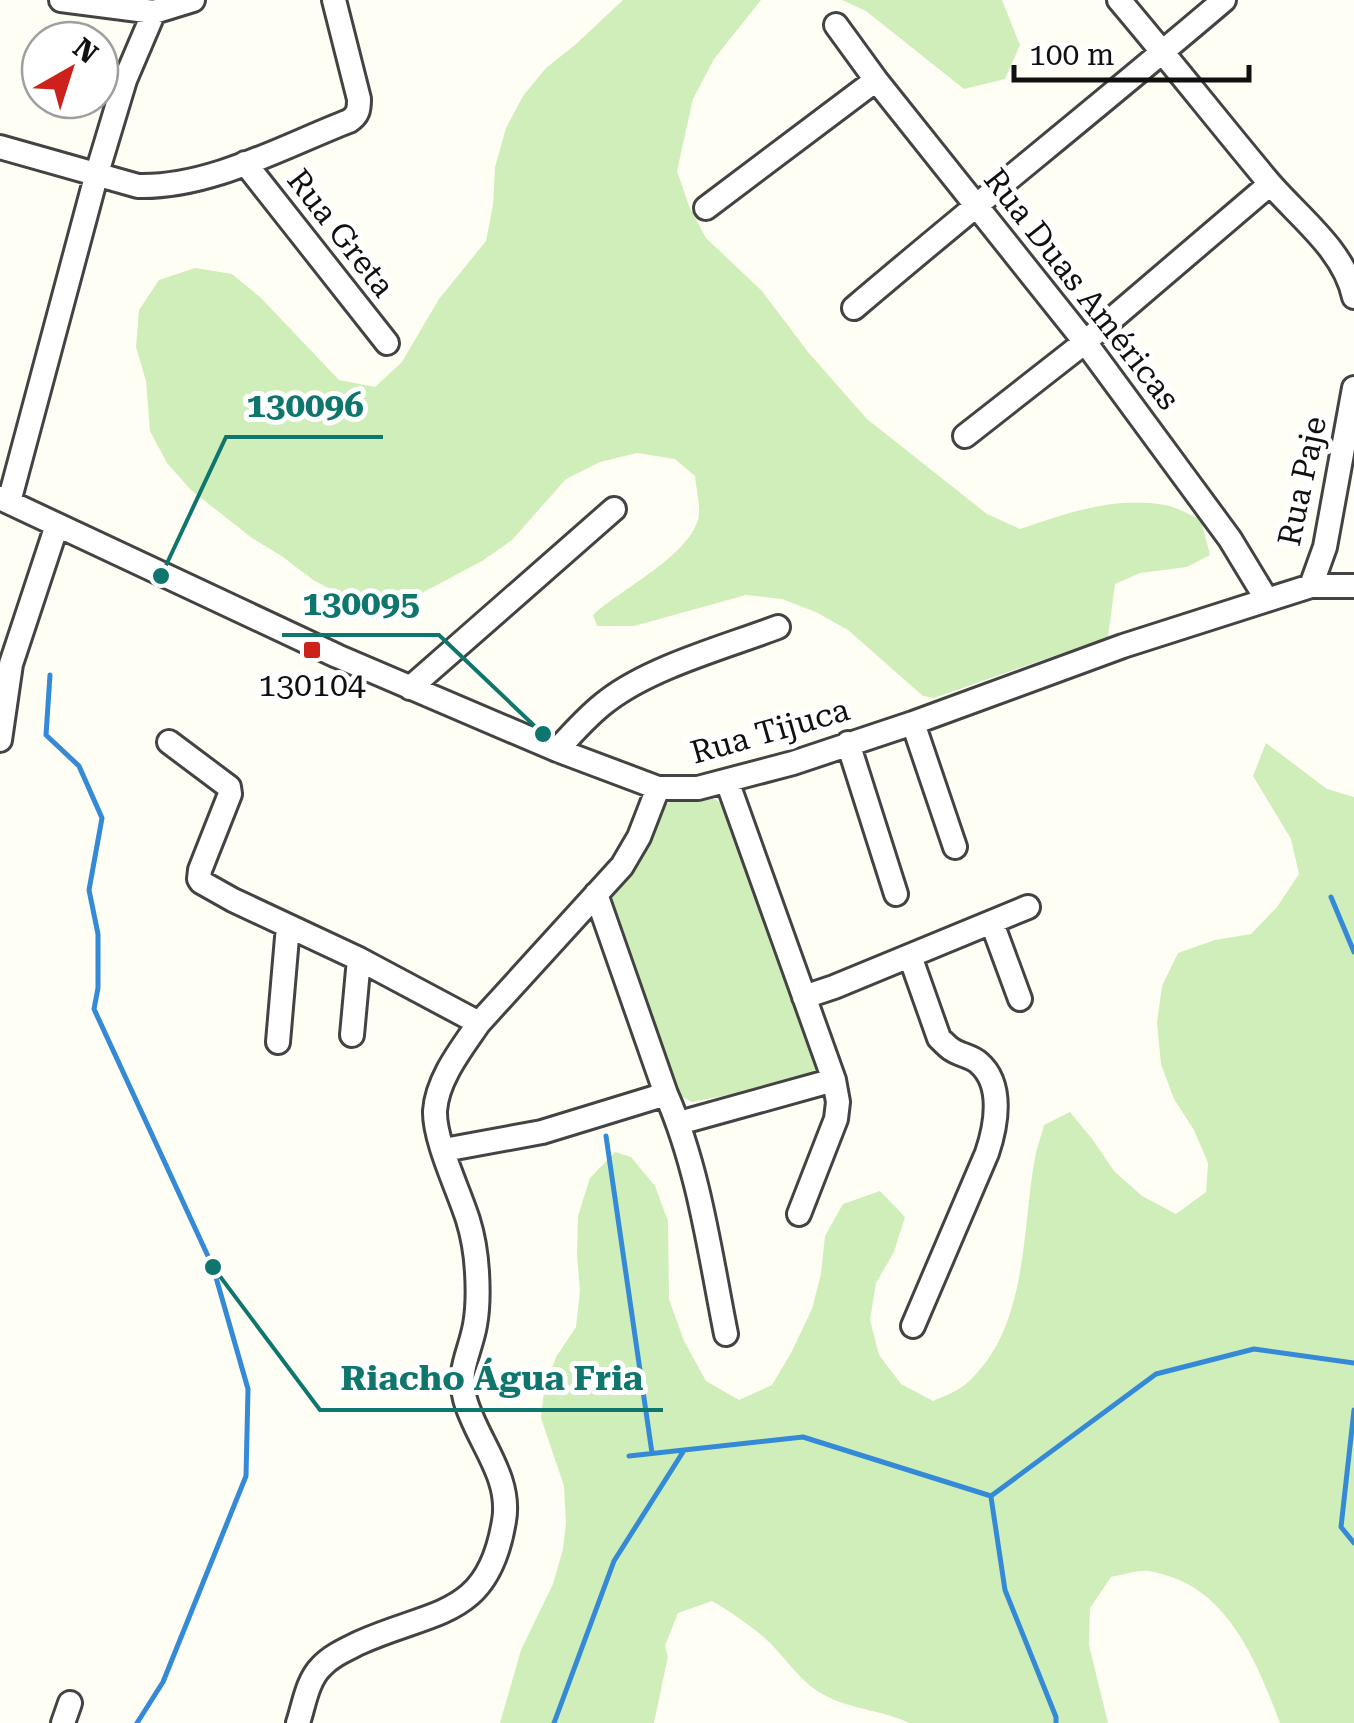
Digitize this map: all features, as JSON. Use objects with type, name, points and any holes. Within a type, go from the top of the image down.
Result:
[{"type":"street","points":[[62,0],[154,12],[193,0]]},
{"type":"street","points":[[0,147],[138,186],[162,187],[245,163],[349,121],[356,116],[359,100],[334,0]]},
{"type":"street","points":[[1119,0],[1270,184],[1334,253],[1354,297]]},
{"type":"street","points":[[854,308],[1224,0]]},
{"type":"street","points":[[4,500],[125,80],[154,12]]},
{"type":"street","name":"Rua Duas Américas","points":[[836,25],[1084,342],[1230,540],[1267,600]]},
{"type":"street","points":[[706,208],[876,80]]},
{"type":"street","name":"Rua Greta","points":[[245,163],[387,342]]},
{"type":"street","points":[[965,436],[1084,342],[1270,184]]},
{"type":"street","name":"Rua Paje","points":[[1311,586],[1325,547],[1354,388]]},
{"type":"street","name":"Rua Tijuca","points":[[4,500],[410,688],[658,788],[698,788],[727,782],[914,723],[1123,646],[1311,586],[1354,586]]},
{"type":"street","points":[[410,688],[614,509]]},
{"type":"street","points":[[0,740],[11,664],[57,525]]},
{"type":"street","points":[[557,750],[619,692],[676,665],[778,627]]},
{"type":"street","points":[[914,723],[955,847]]},
{"type":"street","points":[[169,742],[229,787],[230,794],[200,870],[199,878],[206,886],[359,959],[479,1024]]},
{"type":"street","points":[[848,743],[896,894]]},
{"type":"street","points":[[727,782],[834,1080],[838,1102],[836,1119],[799,1214]]},
{"type":"street","points":[[298,1723],[318,1670],[332,1656],[464,1602],[485,1577],[500,1537],[506,1503],[501,1480],[466,1402],[462,1380],[475,1324],[477,1273],[470,1225],[435,1112],[440,1090],[479,1024],[622,866],[658,788]]},
{"type":"street","points":[[596,894],[679,1123],[726,1334]]},
{"type":"street","points":[[804,997],[1028,907]]},
{"type":"street","points":[[992,923],[1020,999]]},
{"type":"street","points":[[278,1042],[288,926]]},
{"type":"street","points":[[910,956],[939,1038],[949,1048],[979,1062],[990,1078],[997,1110],[988,1153],[913,1326]]},
{"type":"street","points":[[352,1035],[359,959]]},
{"type":"street","points":[[679,1123],[834,1080]]},
{"type":"street","points":[[444,1150],[542,1132],[666,1094]]},
{"type":"green space","points":[[623,0],[761,0],[714,59],[693,99],[677,171],[706,238],[762,291],[808,352],[867,419],[987,514],[1020,529],[1110,504],[1165,505],[1201,520],[1210,555],[1187,567],[1140,573],[1115,584],[1108,637],[934,698],[923,696],[848,630],[782,599],[746,595],[634,626],[597,626],[593,615],[670,557],[694,529],[699,515],[695,476],[675,459],[637,453],[600,462],[566,479],[512,540],[482,561],[418,595],[383,604],[345,597],[313,580],[191,490],[167,463],[150,431],[146,381],[136,347],[139,310],[159,280],[195,268],[232,274],[261,298],[339,380],[375,387],[402,362],[439,299],[486,241],[495,167],[506,128],[523,96],[546,68]]},
{"type":"green space","points":[[842,0],[1002,0],[1020,45],[1005,79],[964,89],[866,11]]},
{"type":"green space","points":[[1266,743],[1327,789],[1354,797],[1354,1723],[1280,1723],[1251,1655],[1224,1614],[1188,1584],[1144,1571],[1111,1577],[1090,1608],[1089,1645],[1108,1723],[909,1723],[847,1704],[810,1685],[762,1636],[712,1601],[678,1613],[665,1646],[668,1656],[654,1723],[500,1723],[521,1650],[553,1584],[563,1549],[564,1486],[541,1418],[544,1391],[556,1357],[576,1327],[580,1291],[578,1216],[590,1178],[615,1152],[631,1157],[655,1186],[668,1221],[669,1299],[684,1341],[706,1381],[739,1400],[772,1385],[791,1353],[812,1309],[825,1236],[843,1204],[880,1191],[905,1217],[894,1252],[876,1283],[870,1320],[879,1355],[901,1384],[933,1401],[967,1383],[987,1361],[1011,1309],[1019,1280],[1034,1163],[1044,1125],[1070,1112],[1114,1171],[1142,1196],[1176,1214],[1206,1192],[1208,1163],[1194,1130],[1174,1099],[1161,1064],[1157,1023],[1162,986],[1178,953],[1215,940],[1251,934],[1277,907],[1299,874],[1291,839],[1253,776]]},
{"type":"green space","points":[[712,797],[730,810],[821,1066],[806,1080],[692,1102],[682,1097],[677,1088],[607,896],[661,807],[672,801]]},
{"type":"waterway","points":[[50,675],[46,735],[79,766],[102,818],[89,890],[98,934],[94,1009],[213,1267],[248,1389],[246,1476],[163,1682],[137,1723]]},
{"type":"waterway","points":[[1331,897],[1354,952]]},
{"type":"waterway","points":[[606,1136],[652,1453]]},
{"type":"waterway","points":[[629,1456],[803,1437],[991,1496],[1156,1374],[1254,1349],[1354,1363]]},
{"type":"waterway","points":[[1354,1410],[1341,1527],[1354,1543]]},
{"type":"waterway","points":[[554,1723],[614,1561],[683,1452]]},
{"type":"waterway","points":[[991,1497],[1005,1590],[1056,1723]]},
{"type":"place","name":"130096","points":[[161,576]]},
{"type":"place","name":"130104","points":[[312,650]]},
{"type":"place","name":"130095","points":[[543,734]]},
{"type":"place","name":"Riacho Água Fria","points":[[213,1267]]}]
